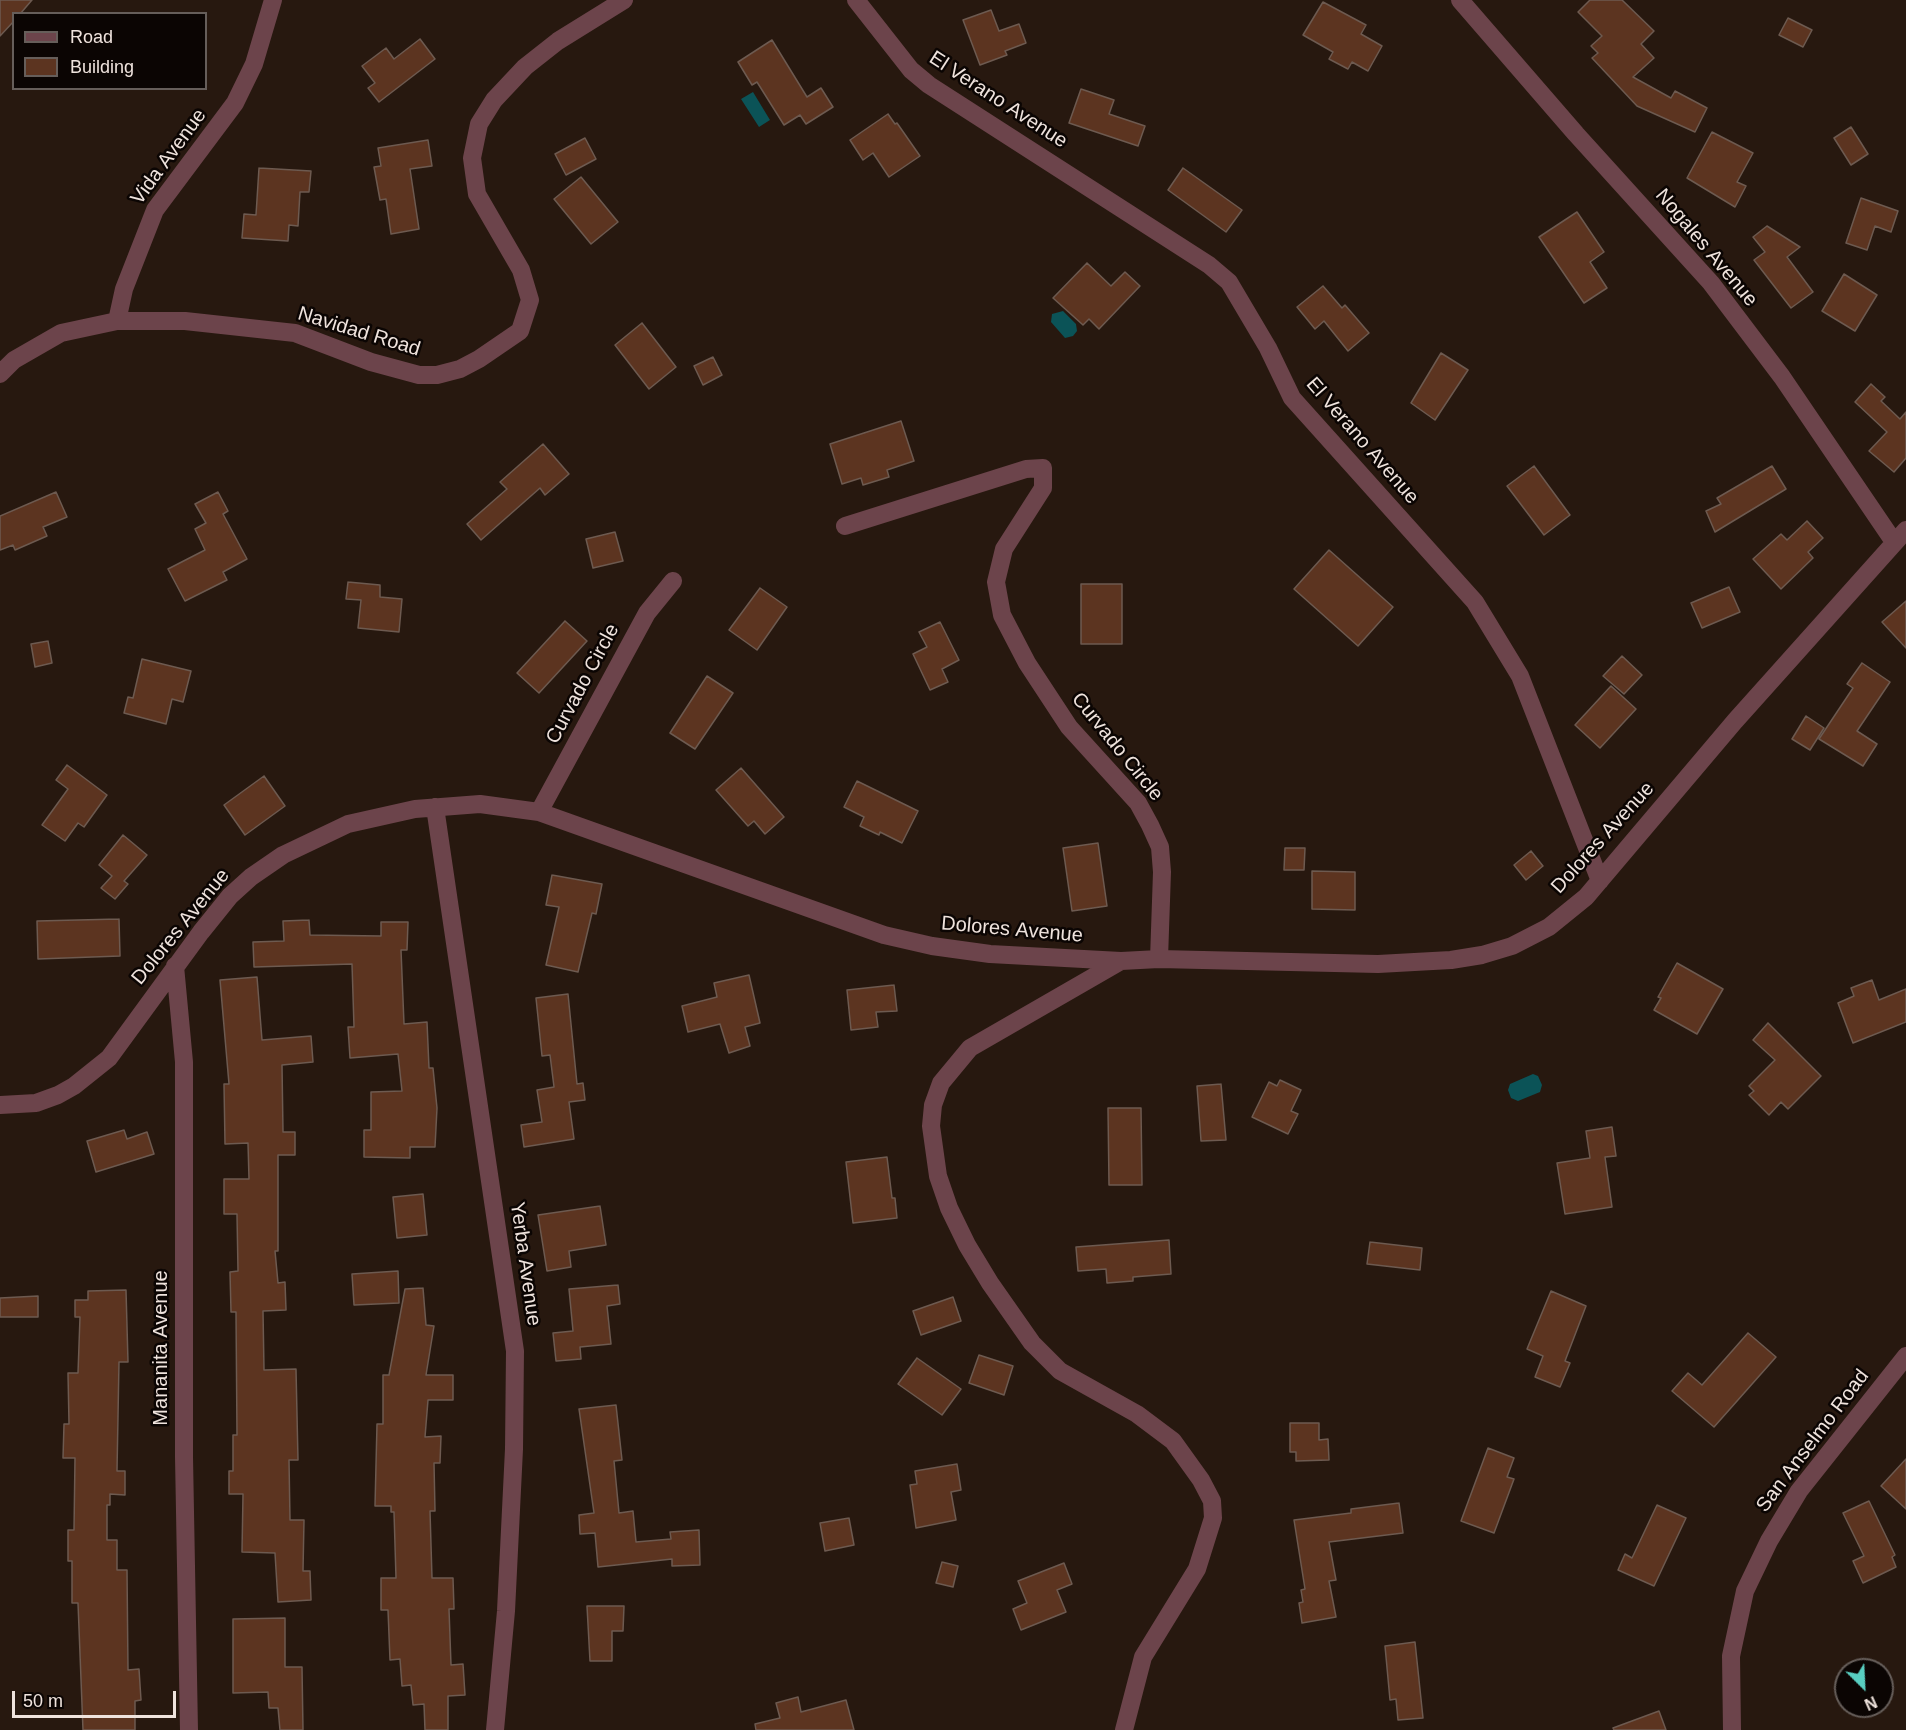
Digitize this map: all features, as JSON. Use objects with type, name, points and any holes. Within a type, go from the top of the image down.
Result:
[{"type":"street","name":"Vida Avenue","points":[[117,321],[124,289],[155,210],[235,103],[254,64],[273,0]]},
{"type":"street","name":"Navidad Road","points":[[117,321],[185,321],[295,333],[370,363],[419,375],[437,375],[460,369],[479,359],[520,331],[530,300],[521,270],[477,194],[472,158],[479,124],[494,100],[525,67],[558,41],[624,0]]},
{"type":"street","name":"El Verano Avenue","points":[[856,0],[911,70],[928,85],[1209,265],[1229,282],[1268,348],[1292,398],[1475,603],[1520,676],[1599,881]]},
{"type":"street","name":"Nogales Avenue","points":[[1460,0],[1576,134],[1711,283],[1900,536]]},
{"type":"street","points":[[0,374],[14,360],[61,333],[117,321]]},
{"type":"street","name":"Curvado Circle","points":[[845,526],[1026,469],[1043,468],[1043,488],[1004,549],[996,582],[1002,615],[1027,663],[1069,727],[1138,803],[1150,825],[1160,847],[1162,872],[1159,959]]},
{"type":"street","name":"Dolores Avenue","points":[[0,1105],[36,1103],[58,1095],[90,1075],[109,1058],[175,966],[230,896],[283,855],[348,824],[393,813],[435,807],[480,804],[539,812],[884,935],[932,946],[990,954],[1121,961],[1159,959],[1378,964],[1451,960],[1482,955],[1512,946],[1549,927],[1586,897],[1735,721],[1900,536]]},
{"type":"street","name":"Curvado Circle","points":[[539,812],[646,613],[673,581]]},
{"type":"street","name":"Yerba Avenue","points":[[435,807],[515,1351],[514,1449],[506,1611],[495,1730]]},
{"type":"street","points":[[1121,961],[970,1048],[941,1083],[933,1105],[931,1126],[938,1176],[949,1208],[984,1273],[1032,1343],[1060,1371],[1137,1414],[1173,1441],[1201,1480],[1212,1501],[1213,1518],[1197,1569],[1143,1657],[1124,1730]]},
{"type":"street","name":"Mananita Avenue","points":[[175,966],[184,1062],[184,1457],[189,1730]]},
{"type":"street","name":"San Anselmo Road","points":[[1732,1730],[1731,1656],[1745,1591],[1769,1541],[1799,1491],[1906,1356]]},
{"type":"water","points":[[753,92],[770,120],[759,127],[741,99]]},
{"type":"water","points":[[1063,311],[1076,324],[1077,331],[1073,336],[1065,338],[1051,322],[1052,314]]},
{"type":"water","points":[[1533,1074],[1538,1076],[1542,1085],[1540,1092],[1518,1101],[1511,1098],[1508,1090],[1510,1084]]},
{"type":"building","points":[[0,0],[32,0],[22,12],[12,12],[12,23],[0,36]]},
{"type":"building","points":[[1590,0],[1622,0],[1654,31],[1641,44],[1654,58],[1633,77],[1671,98],[1675,91],[1707,108],[1695,132],[1637,106],[1592,58],[1598,53],[1591,46],[1602,36],[1578,12]]},
{"type":"building","points":[[1323,2],[1366,25],[1361,34],[1382,46],[1368,71],[1352,62],[1348,69],[1329,59],[1333,52],[1303,35]]},
{"type":"building","points":[[991,10],[999,31],[1019,24],[1026,43],[1005,51],[1007,55],[980,65],[963,20]]},
{"type":"building","points":[[1788,18],[1812,30],[1803,47],[1779,35]]},
{"type":"building","points":[[420,39],[435,59],[379,102],[368,88],[375,83],[362,66],[386,48],[394,59]]},
{"type":"building","points":[[772,40],[807,97],[821,88],[833,107],[806,124],[800,115],[784,125],[757,82],[752,85],[738,62]]},
{"type":"building","points":[[1081,89],[1114,100],[1109,114],[1145,126],[1138,146],[1069,123]]},
{"type":"building","points":[[888,114],[920,156],[889,177],[873,153],[863,160],[850,140]]},
{"type":"building","points":[[1851,127],[1868,154],[1851,165],[1834,138]]},
{"type":"building","points":[[1712,132],[1753,153],[1737,182],[1746,186],[1735,207],[1687,178]]},
{"type":"building","points":[[585,138],[596,159],[566,175],[555,154]]},
{"type":"building","points":[[428,140],[432,166],[410,169],[419,229],[391,234],[386,199],[380,200],[374,167],[381,166],[378,148]]},
{"type":"building","points":[[259,168],[311,171],[309,192],[300,192],[298,226],[289,225],[288,241],[242,238],[244,214],[256,215]]},
{"type":"building","points":[[1183,168],[1242,210],[1226,232],[1168,190]]},
{"type":"building","points":[[581,177],[618,222],[591,244],[554,199]]},
{"type":"building","points":[[1861,198],[1898,211],[1891,232],[1875,226],[1867,250],[1846,243]]},
{"type":"building","points":[[1577,212],[1604,252],[1590,262],[1607,288],[1584,303],[1539,237]]},
{"type":"building","points":[[1767,226],[1800,247],[1787,257],[1813,292],[1791,308],[1754,260],[1765,252],[1753,237]]},
{"type":"building","points":[[1087,263],[1111,286],[1125,272],[1140,286],[1099,329],[1089,319],[1083,325],[1053,298]]},
{"type":"building","points":[[1844,274],[1877,295],[1855,331],[1822,311]]},
{"type":"building","points":[[1323,286],[1342,308],[1345,305],[1369,333],[1348,351],[1324,321],[1315,329],[1297,307]]},
{"type":"building","points":[[642,323],[676,367],[649,389],[615,345]]},
{"type":"building","points":[[1441,353],[1468,370],[1435,420],[1411,403]]},
{"type":"building","points":[[713,357],[722,375],[703,385],[694,366]]},
{"type":"building","points":[[1871,384],[1885,397],[1881,401],[1900,419],[1906,412],[1906,458],[1894,472],[1869,451],[1887,432],[1855,402]]},
{"type":"building","points":[[901,421],[914,461],[887,470],[889,477],[863,485],[861,478],[842,484],[830,444]]},
{"type":"building","points":[[543,444],[569,474],[545,495],[540,488],[481,540],[467,524],[507,489],[500,482]]},
{"type":"building","points":[[1534,466],[1570,515],[1544,535],[1507,486]]},
{"type":"building","points":[[1772,466],[1786,489],[1715,532],[1706,511],[1721,504],[1717,498]]},
{"type":"building","points":[[56,492],[67,517],[43,527],[47,536],[15,550],[13,545],[0,550],[0,516]]},
{"type":"building","points":[[218,492],[228,511],[223,514],[247,559],[223,572],[227,580],[185,601],[168,569],[205,550],[195,529],[206,523],[195,504]]},
{"type":"building","points":[[1807,521],[1823,538],[1808,552],[1813,558],[1781,589],[1753,559],[1781,534],[1787,540]]},
{"type":"building","points":[[615,532],[623,561],[593,568],[586,539]]},
{"type":"building","points":[[1329,550],[1393,607],[1358,646],[1294,589]]},
{"type":"building","points":[[348,582],[380,585],[380,597],[402,599],[399,632],[358,628],[361,600],[346,599]]},
{"type":"building","points":[[1081,584],[1122,584],[1122,644],[1081,644]]},
{"type":"building","points":[[1729,587],[1740,612],[1702,628],[1691,603]]},
{"type":"building","points":[[760,588],[787,607],[757,650],[729,630]]},
{"type":"building","points":[[1906,601],[1906,648],[1882,622]]},
{"type":"building","points":[[565,621],[587,641],[539,693],[517,673]]},
{"type":"building","points":[[940,622],[959,660],[942,669],[948,682],[930,690],[913,654],[927,647],[919,632]]},
{"type":"building","points":[[48,641],[52,663],[35,667],[31,644]]},
{"type":"building","points":[[1622,656],[1642,675],[1624,694],[1603,676]]},
{"type":"building","points":[[142,659],[191,671],[183,702],[172,699],[166,724],[124,713],[128,697],[133,698]]},
{"type":"building","points":[[1862,663],[1890,682],[1857,731],[1877,744],[1863,766],[1819,739],[1853,688],[1847,684]]},
{"type":"building","points":[[707,676],[733,693],[695,749],[670,733]]},
{"type":"building","points":[[1611,686],[1636,709],[1600,748],[1575,725]]},
{"type":"building","points":[[1806,716],[1824,728],[1810,750],[1792,739]]},
{"type":"building","points":[[67,765],[107,795],[84,827],[78,823],[65,841],[42,825],[68,789],[56,780]]},
{"type":"building","points":[[741,768],[784,817],[765,834],[754,821],[748,826],[716,790]]},
{"type":"building","points":[[264,776],[285,806],[245,835],[224,805]]},
{"type":"building","points":[[857,781],[918,811],[902,843],[880,832],[879,835],[860,826],[864,817],[844,807]]},
{"type":"building","points":[[123,835],[147,855],[124,881],[128,884],[115,899],[101,888],[112,876],[99,865]]},
{"type":"building","points":[[1098,843],[1107,906],[1072,911],[1063,848]]},
{"type":"building","points":[[1285,848],[1305,848],[1304,870],[1284,870]]},
{"type":"building","points":[[1531,851],[1543,866],[1526,880],[1514,865]]},
{"type":"building","points":[[1312,871],[1355,872],[1355,910],[1312,909]]},
{"type":"building","points":[[552,875],[602,884],[596,914],[592,913],[578,972],[546,965],[559,907],[546,905]]},
{"type":"building","points":[[119,919],[120,956],[38,959],[37,921]]},
{"type":"building","points":[[309,920],[310,935],[381,936],[381,922],[408,922],[407,950],[401,950],[404,1024],[427,1022],[429,1068],[433,1068],[437,1108],[435,1147],[410,1147],[410,1158],[364,1157],[364,1130],[371,1130],[371,1092],[402,1091],[398,1054],[350,1058],[348,1027],[354,1027],[352,964],[254,967],[253,942],[284,941],[283,921]]},
{"type":"building","points":[[1677,963],[1723,989],[1697,1034],[1654,1010],[1661,998],[1658,997]]},
{"type":"building","points":[[749,975],[760,1023],[745,1027],[750,1046],[729,1053],[720,1024],[688,1032],[682,1006],[717,997],[714,983]]},
{"type":"building","points":[[257,977],[262,1040],[311,1036],[313,1062],[282,1065],[283,1132],[295,1132],[295,1155],[278,1155],[278,1251],[275,1251],[278,1283],[285,1282],[286,1310],[263,1311],[264,1370],[296,1369],[298,1460],[289,1460],[290,1520],[304,1520],[303,1571],[310,1571],[311,1600],[278,1602],[275,1553],[242,1552],[243,1494],[229,1494],[229,1471],[233,1471],[233,1435],[237,1435],[236,1312],[231,1312],[230,1272],[238,1271],[237,1214],[224,1214],[224,1179],[249,1179],[248,1143],[225,1144],[224,1084],[229,1084],[220,980]]},
{"type":"building","points":[[1872,980],[1879,1000],[1906,989],[1906,1022],[1853,1043],[1838,1003],[1854,996],[1851,988]]},
{"type":"building","points":[[894,985],[897,1011],[876,1012],[878,1027],[851,1030],[847,990]]},
{"type":"building","points":[[568,994],[577,1084],[583,1083],[585,1100],[569,1102],[574,1139],[524,1147],[521,1125],[542,1122],[537,1090],[554,1087],[550,1055],[542,1056],[536,998]]},
{"type":"building","points":[[1768,1023],[1821,1076],[1788,1109],[1781,1102],[1769,1115],[1749,1095],[1754,1091],[1749,1086],[1775,1060],[1753,1040]]},
{"type":"building","points":[[1280,1080],[1301,1090],[1291,1111],[1298,1114],[1288,1134],[1252,1117],[1269,1082],[1277,1086]]},
{"type":"building","points":[[1221,1084],[1226,1140],[1201,1141],[1197,1086]]},
{"type":"building","points":[[1108,1108],[1141,1108],[1142,1185],[1109,1185]]},
{"type":"building","points":[[1612,1127],[1616,1156],[1605,1157],[1612,1207],[1565,1214],[1557,1163],[1590,1158],[1586,1131]]},
{"type":"building","points":[[124,1130],[127,1139],[147,1132],[154,1154],[96,1172],[87,1141]]},
{"type":"building","points":[[887,1157],[897,1218],[853,1223],[846,1162]]},
{"type":"building","points":[[423,1194],[427,1235],[397,1238],[393,1197]]},
{"type":"building","points":[[600,1206],[606,1245],[569,1251],[571,1267],[547,1271],[538,1215]]},
{"type":"building","points":[[1169,1240],[1171,1274],[1133,1277],[1133,1281],[1107,1283],[1106,1269],[1078,1271],[1076,1247]]},
{"type":"building","points":[[1370,1242],[1422,1248],[1420,1270],[1367,1264]]},
{"type":"building","points":[[398,1271],[399,1303],[354,1305],[352,1274]]},
{"type":"building","points":[[618,1285],[620,1304],[607,1306],[611,1344],[580,1347],[581,1359],[556,1361],[553,1333],[573,1331],[569,1289]]},
{"type":"building","points":[[423,1288],[426,1325],[434,1326],[426,1375],[453,1375],[453,1400],[428,1400],[425,1437],[441,1436],[440,1463],[434,1463],[435,1511],[430,1511],[432,1578],[453,1578],[454,1609],[449,1609],[451,1665],[463,1664],[465,1695],[448,1696],[448,1730],[425,1730],[424,1704],[413,1705],[411,1685],[402,1686],[400,1659],[390,1660],[388,1610],[381,1610],[381,1578],[396,1578],[394,1512],[391,1512],[391,1506],[375,1506],[377,1424],[383,1424],[383,1375],[389,1375],[405,1289]]},
{"type":"building","points":[[126,1290],[128,1362],[119,1362],[117,1471],[125,1471],[125,1495],[110,1494],[110,1505],[107,1505],[107,1540],[117,1540],[117,1570],[127,1570],[128,1670],[139,1669],[141,1700],[135,1701],[135,1730],[83,1730],[78,1603],[72,1603],[72,1561],[68,1561],[68,1530],[74,1530],[75,1458],[63,1458],[64,1424],[69,1424],[68,1373],[78,1373],[80,1317],[75,1317],[75,1300],[88,1300],[88,1291]]},
{"type":"building","points":[[1551,1291],[1586,1306],[1565,1361],[1570,1363],[1560,1387],[1535,1377],[1543,1356],[1527,1349]]},
{"type":"building","points":[[38,1296],[38,1317],[0,1317],[0,1298]]},
{"type":"building","points":[[953,1297],[961,1321],[921,1335],[913,1311]]},
{"type":"building","points":[[1748,1333],[1776,1357],[1714,1427],[1672,1391],[1688,1373],[1702,1385]]},
{"type":"building","points":[[979,1355],[1013,1366],[1004,1395],[969,1383]]},
{"type":"building","points":[[917,1358],[961,1389],[942,1415],[898,1384]]},
{"type":"building","points":[[616,1405],[622,1460],[614,1461],[619,1513],[633,1511],[636,1542],[671,1539],[670,1532],[699,1530],[700,1565],[672,1566],[672,1559],[598,1567],[595,1533],[580,1534],[579,1515],[594,1513],[579,1409]]},
{"type":"building","points":[[1290,1423],[1319,1423],[1319,1440],[1328,1439],[1329,1460],[1296,1461],[1296,1452],[1290,1452]]},
{"type":"building","points":[[1488,1448],[1514,1458],[1507,1477],[1514,1479],[1494,1533],[1461,1521]]},
{"type":"building","points":[[1906,1459],[1906,1509],[1881,1486]]},
{"type":"building","points":[[957,1464],[961,1490],[951,1492],[956,1520],[916,1528],[910,1485],[917,1484],[915,1471]]},
{"type":"building","points":[[1869,1501],[1895,1555],[1892,1557],[1896,1567],[1863,1583],[1853,1561],[1864,1556],[1843,1513]]},
{"type":"building","points":[[1399,1503],[1403,1533],[1329,1542],[1336,1580],[1329,1581],[1336,1617],[1302,1623],[1299,1603],[1303,1602],[1301,1590],[1305,1589],[1294,1520],[1351,1513],[1351,1509]]},
{"type":"building","points":[[1657,1505],[1686,1518],[1654,1586],[1618,1570],[1625,1554],[1632,1558]]},
{"type":"building","points":[[849,1518],[854,1545],[825,1551],[820,1523]]},
{"type":"building","points":[[942,1562],[958,1566],[953,1587],[936,1583]]},
{"type":"building","points":[[1064,1563],[1072,1584],[1057,1590],[1066,1612],[1021,1630],[1013,1609],[1027,1603],[1018,1581]]},
{"type":"building","points":[[587,1606],[624,1606],[623,1631],[612,1631],[612,1661],[590,1661]]},
{"type":"building","points":[[285,1618],[285,1667],[302,1667],[303,1730],[280,1730],[278,1708],[269,1708],[268,1692],[233,1693],[233,1619]]},
{"type":"building","points":[[1415,1642],[1423,1718],[1398,1720],[1396,1699],[1390,1700],[1385,1646]]},
{"type":"building","points":[[798,1697],[801,1712],[846,1700],[854,1730],[756,1730],[755,1724],[780,1718],[776,1703]]},
{"type":"building","points":[[1659,1711],[1666,1730],[1614,1730],[1613,1728]]}]
